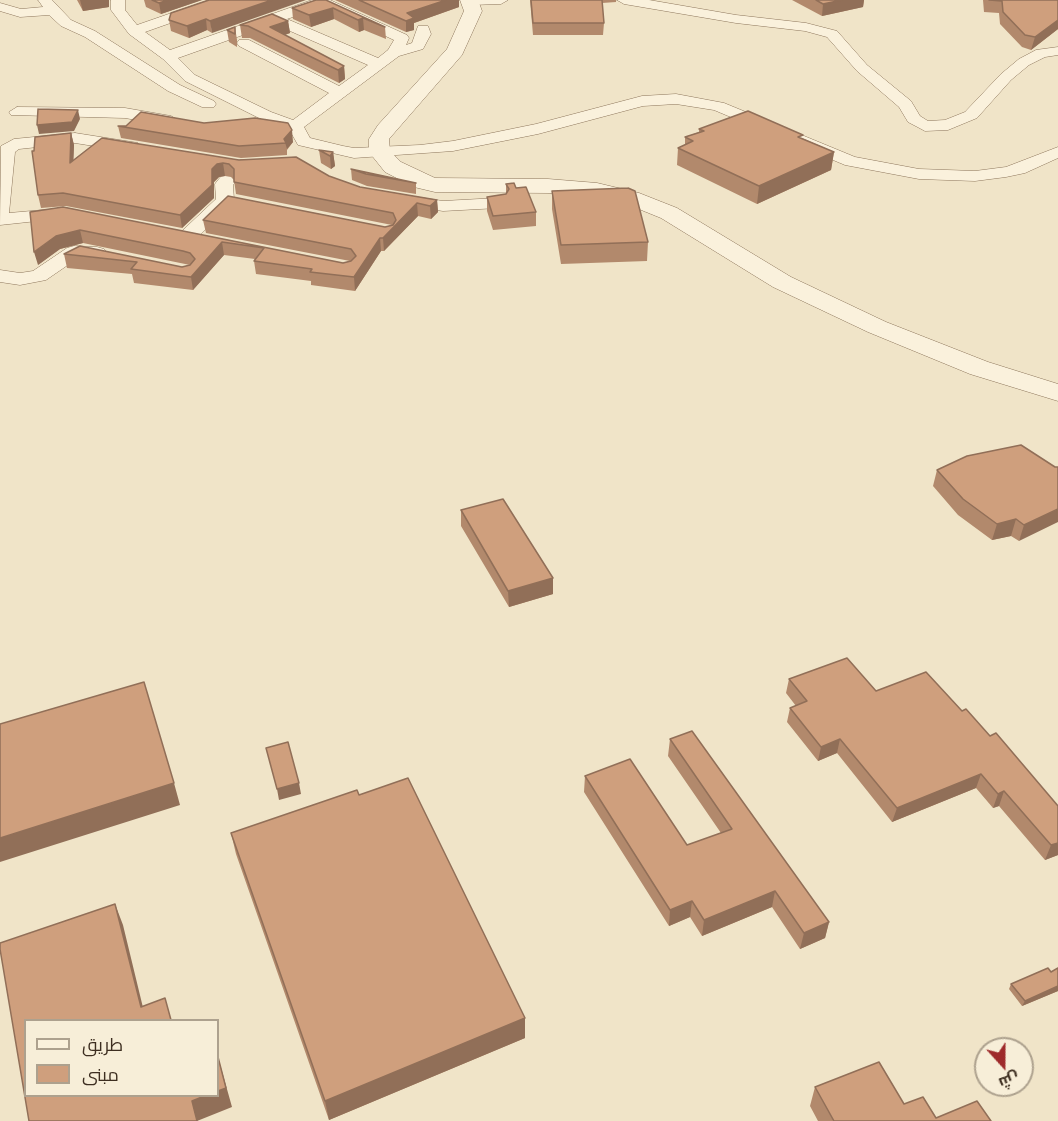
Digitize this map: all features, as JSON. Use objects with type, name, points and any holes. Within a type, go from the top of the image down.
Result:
[{"type":"street","points":[[118,0],[118,10],[134,31],[190,78],[299,138]]},
{"type":"street","points":[[134,31],[222,0]]},
{"type":"street","points":[[501,0],[478,0],[455,51],[385,129],[379,139],[391,151],[438,174],[468,179],[579,178],[618,184],[671,202],[885,316],[941,341],[1058,380]]},
{"type":"street","points":[[624,0],[736,19],[806,27],[832,34],[862,68],[905,104],[914,119],[926,126],[948,125],[971,115],[1006,77],[1024,62],[1041,53],[1058,51]]},
{"type":"street","points":[[171,60],[321,1],[402,38],[394,53]]},
{"type":"street","points":[[0,7],[20,13],[49,6],[66,23],[90,34],[174,88],[252,123],[348,152],[453,146],[538,129],[642,101],[676,99],[718,106],[851,161],[919,174],[975,176],[1006,172],[1019,169],[1037,159],[1058,152]]},
{"type":"street","points":[[275,19],[379,64]]},
{"type":"street","points":[[299,138],[311,115],[394,53],[418,46],[424,34],[423,29]]},
{"type":"street","points":[[244,43],[341,93]]},
{"type":"street","points":[[171,60],[236,82]]},
{"type":"street","points":[[289,106],[311,115]]},
{"type":"street","points":[[17,112],[125,113],[186,124]]},
{"type":"street","points":[[75,138],[94,112]]},
{"type":"street","points":[[0,212],[7,150],[10,146],[23,142],[75,138],[152,150]]},
{"type":"street","points":[[391,151],[393,167],[422,182],[435,185],[548,186],[597,190],[631,198],[669,213],[782,282],[877,327],[979,368],[1058,393]]},
{"type":"street","points":[[219,161],[241,165],[263,165]]},
{"type":"street","points":[[188,236],[225,200],[224,184],[241,165]]},
{"type":"street","points":[[382,197],[443,206],[498,203]]},
{"type":"street","points":[[225,200],[248,205]]},
{"type":"street","points":[[0,219],[55,213],[88,217]]},
{"type":"street","points":[[166,232],[211,241]]},
{"type":"street","points":[[0,276],[20,279],[39,276],[74,252],[83,251],[117,256]]},
{"type":"building","points":[[152,0],[168,0],[159,3]]},
{"type":"building","points":[[209,0],[272,0],[210,21],[206,19],[187,26],[169,20],[171,13]]},
{"type":"building","points":[[316,0],[326,0],[385,27],[363,18],[358,20],[333,8],[309,15],[292,8]]},
{"type":"building","points":[[359,0],[446,0],[407,13],[414,18],[406,21]]},
{"type":"building","points":[[531,0],[602,0],[604,23],[533,23]]},
{"type":"building","points":[[816,0],[842,0],[823,4]]},
{"type":"building","points":[[989,0],[1058,0],[1058,20],[1035,37],[1025,35],[1003,12],[1002,1]]},
{"type":"building","points":[[272,14],[288,21],[270,27],[344,66],[338,70],[248,26],[240,25]]},
{"type":"building","points":[[235,27],[235,34],[227,30]]},
{"type":"building","points":[[38,109],[78,110],[72,122],[37,125]]},
{"type":"building","points":[[748,111],[803,135],[798,137],[834,152],[759,186],[678,148],[693,141],[685,137],[704,131],[699,129]]},
{"type":"building","points":[[141,112],[204,123],[255,118],[288,123],[292,130],[284,139],[286,143],[239,146],[118,126],[126,126]]},
{"type":"building","points":[[71,133],[70,163],[102,138],[239,160],[296,157],[329,176],[360,187],[437,200],[430,206],[417,203],[383,238],[380,238],[354,277],[310,272],[312,269],[254,261],[264,248],[222,242],[191,277],[131,269],[137,262],[64,254],[80,246],[182,267],[190,265],[195,259],[190,253],[183,251],[80,230],[56,236],[34,252],[30,212],[63,207],[343,263],[351,261],[356,256],[351,249],[203,220],[228,196],[385,227],[393,225],[396,220],[393,213],[234,182],[234,169],[229,164],[223,163],[217,164],[212,169],[212,185],[180,215],[63,193],[38,195],[32,151],[34,151],[35,137]]},
{"type":"building","points":[[319,150],[333,152],[330,156]]},
{"type":"building","points":[[351,169],[416,183],[366,174]]},
{"type":"building","points":[[514,183],[516,188],[526,187],[536,212],[493,216],[487,197],[506,194],[509,189],[506,184]]},
{"type":"building","points":[[628,188],[635,191],[648,242],[561,245],[552,191]]},
{"type":"building","points":[[1021,445],[1058,467],[1058,509],[1024,525],[1016,519],[997,524],[963,499],[937,470],[967,456]]},
{"type":"building","points":[[503,499],[553,578],[508,591],[461,510]]},
{"type":"building","points":[[847,658],[876,691],[926,672],[962,711],[966,709],[990,736],[996,733],[1058,806],[1058,843],[1051,845],[1004,791],[998,794],[981,774],[897,808],[840,739],[821,747],[790,708],[807,701],[789,679]]},
{"type":"building","points":[[144,682],[174,783],[0,838],[0,724]]},
{"type":"building","points":[[692,731],[829,922],[804,933],[775,891],[704,920],[692,901],[670,910],[585,776],[630,759],[687,845],[732,829],[670,739]]},
{"type":"building","points":[[288,742],[299,783],[277,789],[266,748]]},
{"type":"building","points":[[408,778],[525,1018],[325,1101],[231,833],[357,790],[359,795]]},
{"type":"building","points":[[115,904],[141,1007],[165,998],[171,1019],[24,1019],[24,1091],[0,943]]},
{"type":"building","points":[[1048,968],[1051,972],[1058,968],[1058,986],[1025,1001],[1011,984]]},
{"type":"building","points":[[219,1061],[226,1088],[219,1091]]},
{"type":"building","points":[[879,1062],[904,1104],[923,1097],[936,1118],[977,1101],[991,1121],[834,1121],[815,1087]]},
{"type":"building","points":[[25,1097],[202,1097],[192,1101],[197,1121],[29,1121]]}]
